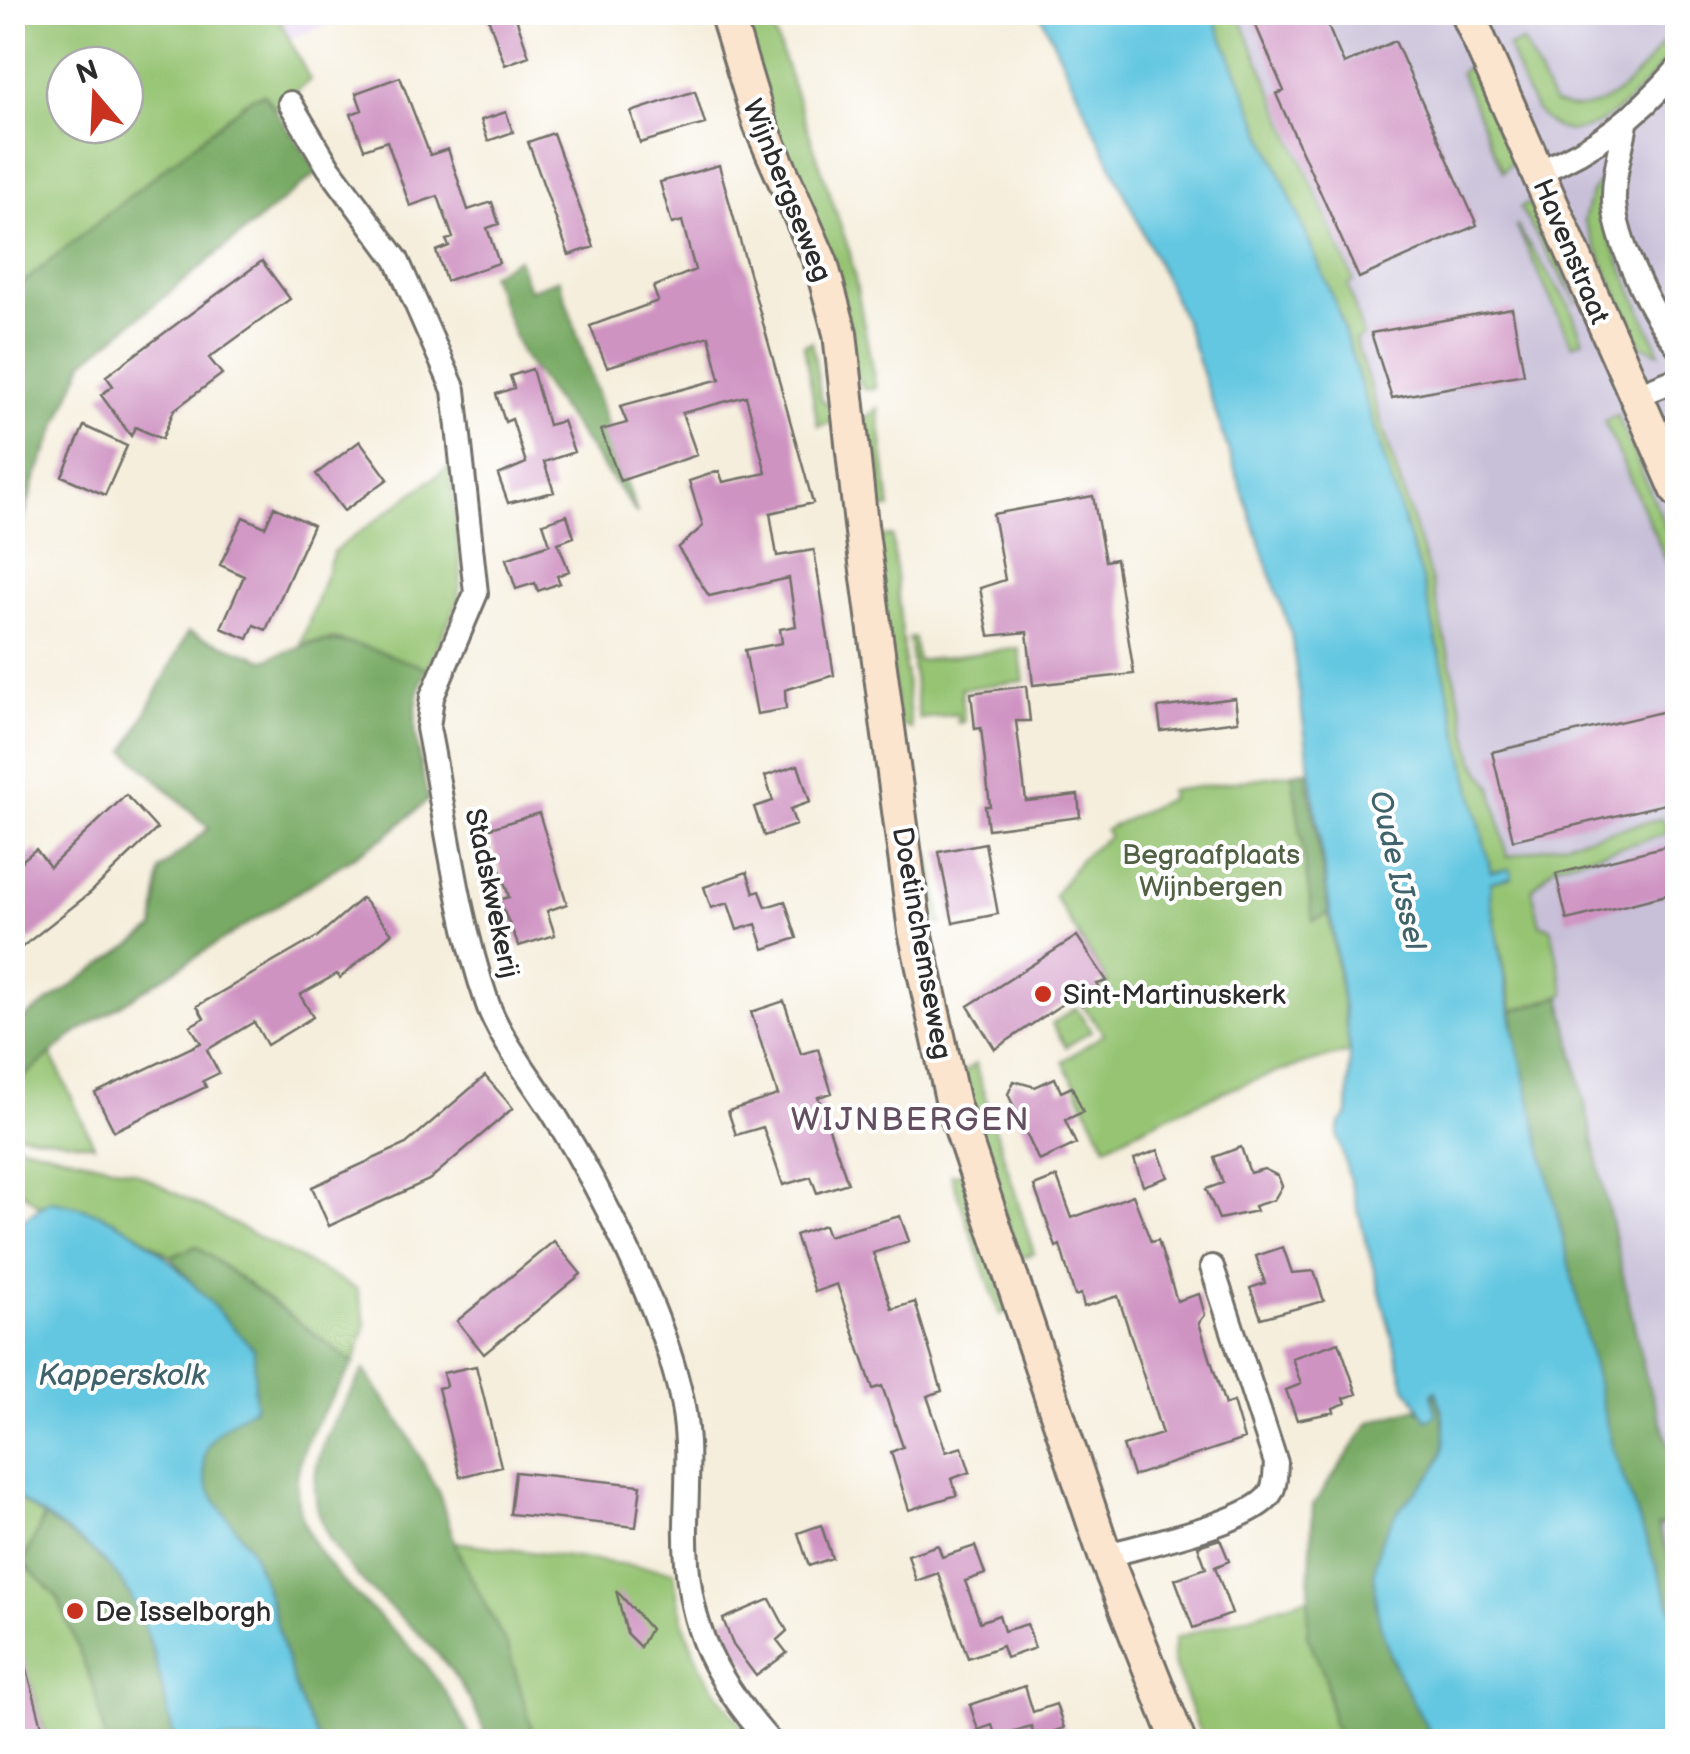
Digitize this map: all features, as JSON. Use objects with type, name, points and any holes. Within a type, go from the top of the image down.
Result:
[{"type":"street","name":"Wijnbergseweg","points":[[726,12],[760,124],[821,263],[840,333],[850,428]]},
{"type":"street","name":"Havenstraat","points":[[1467,12],[1678,490]]},
{"type":"street","points":[[1538,172],[1594,148],[1626,124],[1678,70]]},
{"type":"street","name":"Stadskwekerij","points":[[290,102],[329,168],[398,260],[454,390],[476,594],[432,697],[428,728],[469,932],[487,1005],[588,1172],[646,1298],[679,1386],[690,1447],[686,1573],[697,1634],[726,1688],[770,1742]]},
{"type":"street","points":[[1626,124],[1615,188],[1619,229],[1660,324],[1678,346]]},
{"type":"street","points":[[1635,396],[1678,380]]},
{"type":"street","name":"Doetinchemseweg","points":[[850,428],[927,996],[974,1174],[1105,1556],[1178,1742]]},
{"type":"street","points":[[1105,1556],[1244,1513],[1270,1495],[1275,1483],[1276,1464],[1212,1267]]},
{"type":"shaded area","points":[[276,13],[357,13],[287,40]]},
{"type":"shaded area","points":[[1126,13],[1677,13],[1677,1741]]},
{"type":"green space","points":[[12,13],[276,13],[310,80],[275,109],[264,94],[251,98],[13,291]]},
{"type":"green space","points":[[737,13],[768,13],[850,253],[876,388],[864,389],[858,381]]},
{"type":"green space","points":[[1212,13],[1238,13],[1354,281],[1348,285],[1363,336],[1355,340],[1431,579],[1474,760],[1492,787],[1507,857],[1663,818],[1668,834],[1555,865],[1532,889],[1540,924],[1551,928],[1565,994],[1513,1011],[1490,897],[1490,882],[1511,877],[1510,870],[1491,873],[1423,583],[1336,305]]},
{"type":"green space","points":[[1677,26],[1677,47],[1633,97],[1594,125],[1574,131],[1555,127],[1537,111],[1508,47],[1523,42],[1553,103],[1573,108],[1592,106],[1624,87]]},
{"type":"green space","points":[[1469,67],[1477,70],[1514,158],[1503,172],[1460,72]]},
{"type":"green space","points":[[264,94],[318,172],[84,362],[35,479],[13,556],[13,291],[251,98]]},
{"type":"green space","points":[[1602,178],[1605,228],[1660,353],[1643,346],[1636,337],[1584,220],[1592,191]]},
{"type":"green space","points":[[1526,204],[1536,208],[1578,304],[1520,208]]},
{"type":"green space","points":[[1516,225],[1569,305],[1583,340],[1572,345]]},
{"type":"green space","points":[[518,259],[529,290],[559,279],[637,514],[522,355],[490,274]]},
{"type":"green space","points":[[812,342],[821,399],[834,410],[837,421],[818,426],[804,345]]},
{"type":"green space","points":[[878,408],[890,508],[880,508],[877,479],[867,470],[861,421]]},
{"type":"green space","points":[[1617,415],[1677,553],[1677,584],[1604,421]]},
{"type":"green space","points":[[450,466],[461,574],[458,601],[427,668],[335,639],[301,644],[334,551]]},
{"type":"green space","points":[[873,536],[892,536],[911,729],[899,724]]},
{"type":"green space","points":[[188,632],[265,660],[330,642],[363,646],[427,668],[415,717],[428,800],[386,836],[75,1034],[13,1086],[13,1026],[154,929],[160,870],[209,828],[126,751]]},
{"type":"green space","points":[[909,638],[914,638],[917,661],[1019,648],[1024,681],[961,689],[964,722],[958,723],[957,714],[919,719]]},
{"type":"green space","name":"Begraafplaats Wijnbergen","points":[[1307,771],[1350,1052],[1225,1092],[1106,1146],[1063,1061],[1104,1034],[1082,1005],[1108,983],[1054,896],[1080,859],[1109,836],[1105,830],[1170,798],[1169,791]]},
{"type":"green space","points":[[1307,771],[1329,914],[1313,921],[1292,773]]},
{"type":"green space","points":[[929,852],[942,924],[926,923],[917,860]]},
{"type":"green space","points":[[1561,996],[1645,1374],[1677,1470],[1677,1526],[1658,1525],[1677,1577],[1677,1623],[1612,1447],[1514,1031],[1513,1011]]},
{"type":"green space","points":[[1076,1008],[1091,1031],[1066,1047],[1052,1024]]},
{"type":"green space","points":[[51,1054],[94,1145],[13,1133],[12,1086]]},
{"type":"green space","points":[[975,1064],[1034,1253],[1018,1259],[960,1075]]},
{"type":"green space","points":[[12,1143],[133,1171],[357,1289],[366,1324],[354,1363],[196,1246],[171,1257],[126,1228],[88,1210],[53,1203],[38,1205],[13,1185]]},
{"type":"green space","points":[[961,1173],[1008,1312],[1000,1315],[951,1175]]},
{"type":"green space","points":[[196,1246],[354,1363],[313,1429],[301,1457],[298,1499],[304,1524],[332,1569],[428,1668],[472,1741],[319,1741],[290,1673],[262,1576],[245,1541],[214,1498],[205,1474],[204,1460],[210,1442],[255,1406],[209,1304],[171,1257]]},
{"type":"green space","points":[[364,1370],[405,1429],[439,1494],[459,1554],[508,1648],[536,1741],[487,1741],[477,1713],[443,1660],[346,1564],[331,1542],[320,1518],[315,1493],[317,1465],[325,1440]]},
{"type":"green space","points":[[1436,1390],[1447,1442],[1376,1606],[1391,1658],[1431,1734],[1442,1741],[1345,1741],[1333,1724],[1325,1676],[1307,1635],[1313,1505],[1370,1422],[1417,1408],[1427,1419]]},
{"type":"green space","points":[[13,1495],[44,1517],[23,1563],[58,1598],[94,1688],[106,1741],[48,1741],[13,1625]]},
{"type":"green space","points":[[44,1517],[96,1555],[125,1587],[153,1651],[175,1741],[106,1741],[94,1688],[58,1598],[23,1563]]},
{"type":"green space","points":[[454,1542],[674,1571],[690,1643],[710,1682],[755,1741],[536,1741]]},
{"type":"green space","points":[[1310,1597],[1307,1635],[1325,1676],[1333,1724],[1345,1741],[1203,1741],[1172,1659],[1175,1638]]},
{"type":"water","name":"Oude IJssel","points":[[1040,13],[1212,13],[1336,305],[1423,583],[1491,872],[1510,869],[1512,877],[1491,882],[1490,897],[1514,1031],[1612,1447],[1677,1623],[1677,1741],[1442,1741],[1431,1734],[1386,1644],[1375,1594],[1380,1545],[1403,1505],[1439,1463],[1444,1422],[1436,1391],[1432,1393],[1436,1415],[1427,1420],[1405,1385],[1338,1136],[1340,1123],[1348,1115],[1350,1052],[1291,634],[1184,320]]},
{"type":"water","name":"Kapperskolk","points":[[50,1201],[84,1208],[140,1237],[187,1277],[254,1349],[255,1407],[223,1428],[210,1442],[204,1460],[205,1474],[214,1498],[245,1541],[262,1576],[290,1673],[319,1741],[175,1741],[153,1650],[125,1586],[89,1548],[13,1495],[13,1226]]},
{"type":"building","points":[[486,12],[514,12],[529,56],[505,65]]},
{"type":"building","points":[[1250,12],[1322,12],[1344,64],[1395,41],[1477,225],[1359,278],[1276,94],[1284,91]]},
{"type":"building","points":[[400,77],[430,155],[448,149],[468,210],[492,202],[499,224],[487,228],[499,263],[446,281],[436,251],[449,246],[446,240],[453,238],[438,196],[410,206],[387,141],[364,149],[351,114],[362,110],[356,93]]},
{"type":"building","points":[[695,91],[705,124],[640,143],[631,112]]},
{"type":"building","points":[[506,112],[513,132],[488,141],[481,120]]},
{"type":"building","points":[[553,133],[594,247],[569,255],[528,142]]},
{"type":"building","points":[[719,165],[813,503],[770,513],[777,556],[814,550],[834,675],[785,690],[786,709],[757,714],[745,650],[782,643],[780,629],[796,626],[789,578],[709,596],[678,548],[703,526],[689,481],[719,471],[723,482],[766,473],[746,396],[682,413],[697,455],[620,481],[601,430],[627,423],[620,406],[720,379],[709,336],[607,367],[590,326],[658,301],[653,287],[695,270],[682,221],[672,224],[660,182]]},
{"type":"building","points":[[262,261],[290,299],[209,358],[222,374],[174,410],[162,439],[135,427],[131,436],[101,395],[113,386],[106,376]]},
{"type":"building","points":[[1512,308],[1524,374],[1392,398],[1371,333]]},
{"type":"building","points":[[532,369],[548,425],[563,421],[574,452],[544,462],[554,492],[508,503],[498,475],[526,463],[512,419],[505,422],[496,394],[514,388],[510,376]]},
{"type":"building","points":[[84,426],[127,446],[105,495],[62,476]]},
{"type":"building","points":[[360,441],[388,479],[344,511],[316,474]]},
{"type":"building","points":[[1093,496],[1105,561],[1116,559],[1134,674],[1033,685],[1027,632],[989,636],[980,588],[1005,580],[993,514]]},
{"type":"building","points":[[274,507],[313,525],[266,630],[254,625],[248,639],[221,628],[244,576],[220,565],[243,517],[265,527]]},
{"type":"building","points":[[567,515],[574,537],[558,543],[569,571],[557,576],[560,583],[538,591],[535,583],[516,589],[506,559],[550,544],[543,523]]},
{"type":"building","points":[[1026,686],[1030,721],[1016,721],[1026,801],[1078,795],[1080,817],[988,829],[985,806],[990,806],[981,728],[975,729],[971,693]]},
{"type":"building","points":[[1235,698],[1238,721],[1161,731],[1158,708]]},
{"type":"building","points":[[1678,708],[1678,801],[1513,840],[1492,752]]},
{"type":"building","points":[[798,765],[810,802],[790,809],[796,825],[764,836],[754,807],[773,801],[765,776]]},
{"type":"building","points":[[126,795],[157,829],[90,893],[12,955],[12,869],[36,849],[50,867]]},
{"type":"building","points":[[539,813],[567,904],[547,911],[555,935],[519,946],[499,900],[509,897],[487,829]]},
{"type":"building","points":[[985,843],[998,914],[953,923],[939,852]]},
{"type":"building","points":[[1678,843],[1678,892],[1567,920],[1556,874]]},
{"type":"building","points":[[747,872],[754,893],[760,891],[766,907],[785,901],[797,938],[764,949],[756,924],[737,930],[728,903],[711,908],[704,887]]},
{"type":"building","points":[[362,898],[392,933],[340,978],[337,974],[300,995],[313,1017],[267,1045],[254,1022],[207,1050],[219,1073],[203,1081],[206,1087],[114,1131],[95,1093],[201,1043],[190,1026],[204,1018],[197,1006],[317,937]]},
{"type":"building","name":"Sint-Martinuskerk","points":[[1077,936],[1107,981],[1097,984],[1102,992],[1082,1005],[1076,995],[995,1049],[968,1006]]},
{"type":"building","points":[[784,1001],[801,1054],[818,1049],[832,1093],[818,1097],[848,1183],[817,1193],[811,1177],[783,1185],[763,1127],[736,1135],[728,1111],[778,1095],[751,1012]]},
{"type":"building","points":[[485,1076],[513,1108],[429,1180],[329,1226],[312,1187],[406,1144]]},
{"type":"building","points":[[1055,1078],[1061,1092],[1072,1087],[1083,1112],[1065,1120],[1076,1144],[1039,1161],[1008,1094],[1014,1081],[1035,1087]]},
{"type":"building","points":[[1241,1147],[1250,1173],[1264,1169],[1278,1176],[1282,1186],[1274,1200],[1254,1206],[1256,1211],[1219,1219],[1206,1189],[1223,1183],[1214,1157]]},
{"type":"building","points":[[1158,1150],[1168,1177],[1143,1186],[1134,1159]]},
{"type":"building","points":[[1057,1177],[1072,1218],[1133,1195],[1151,1242],[1158,1240],[1177,1301],[1199,1294],[1205,1315],[1199,1323],[1225,1405],[1233,1402],[1244,1439],[1133,1476],[1123,1446],[1162,1434],[1118,1296],[1084,1307],[1081,1294],[1075,1296],[1060,1245],[1056,1247],[1034,1186]]},
{"type":"building","points":[[900,1216],[909,1241],[873,1253],[892,1309],[915,1302],[942,1391],[927,1396],[946,1452],[962,1447],[970,1472],[951,1479],[957,1495],[909,1510],[891,1452],[903,1447],[882,1386],[873,1389],[837,1284],[815,1292],[795,1235],[824,1225],[828,1236]]},
{"type":"building","points":[[554,1241],[581,1274],[484,1354],[457,1321]]},
{"type":"building","points":[[1283,1247],[1292,1273],[1314,1271],[1324,1301],[1261,1318],[1250,1288],[1265,1283],[1256,1256]]},
{"type":"building","points":[[1339,1342],[1357,1394],[1344,1398],[1346,1403],[1333,1408],[1334,1412],[1297,1420],[1286,1390],[1301,1384],[1292,1358]]},
{"type":"building","points":[[476,1366],[501,1466],[460,1477],[438,1388],[446,1386],[443,1373]]},
{"type":"building","points":[[515,1472],[641,1485],[636,1527],[510,1514]]},
{"type":"building","points":[[821,1525],[832,1558],[809,1566],[798,1533]]},
{"type":"building","points":[[1220,1539],[1229,1561],[1215,1567],[1232,1614],[1193,1628],[1175,1579],[1206,1568],[1198,1546]]},
{"type":"building","points":[[938,1545],[942,1557],[975,1546],[985,1574],[965,1581],[980,1622],[999,1615],[1004,1631],[1027,1624],[1035,1648],[1006,1658],[1002,1646],[968,1658],[938,1573],[916,1581],[908,1555]]},
{"type":"building","points":[[616,1590],[650,1629],[640,1647],[627,1634]]},
{"type":"building","points":[[770,1599],[787,1631],[777,1640],[787,1653],[756,1676],[733,1645],[723,1619]]},
{"type":"building","points":[[20,1642],[46,1742],[12,1742],[12,1643]]},
{"type":"building","points":[[1025,1686],[1033,1712],[1056,1704],[1064,1728],[1035,1738],[1031,1726],[996,1737],[992,1725],[978,1730],[970,1705]]},
{"type":"place","name":"Sint-Martinuskerk","points":[[1043,994]]},
{"type":"place","name":"De Isselborgh","points":[[75,1611]]},
{"type":"district","name":"WIJNBERGEN","points":[[911,1119]]}]
